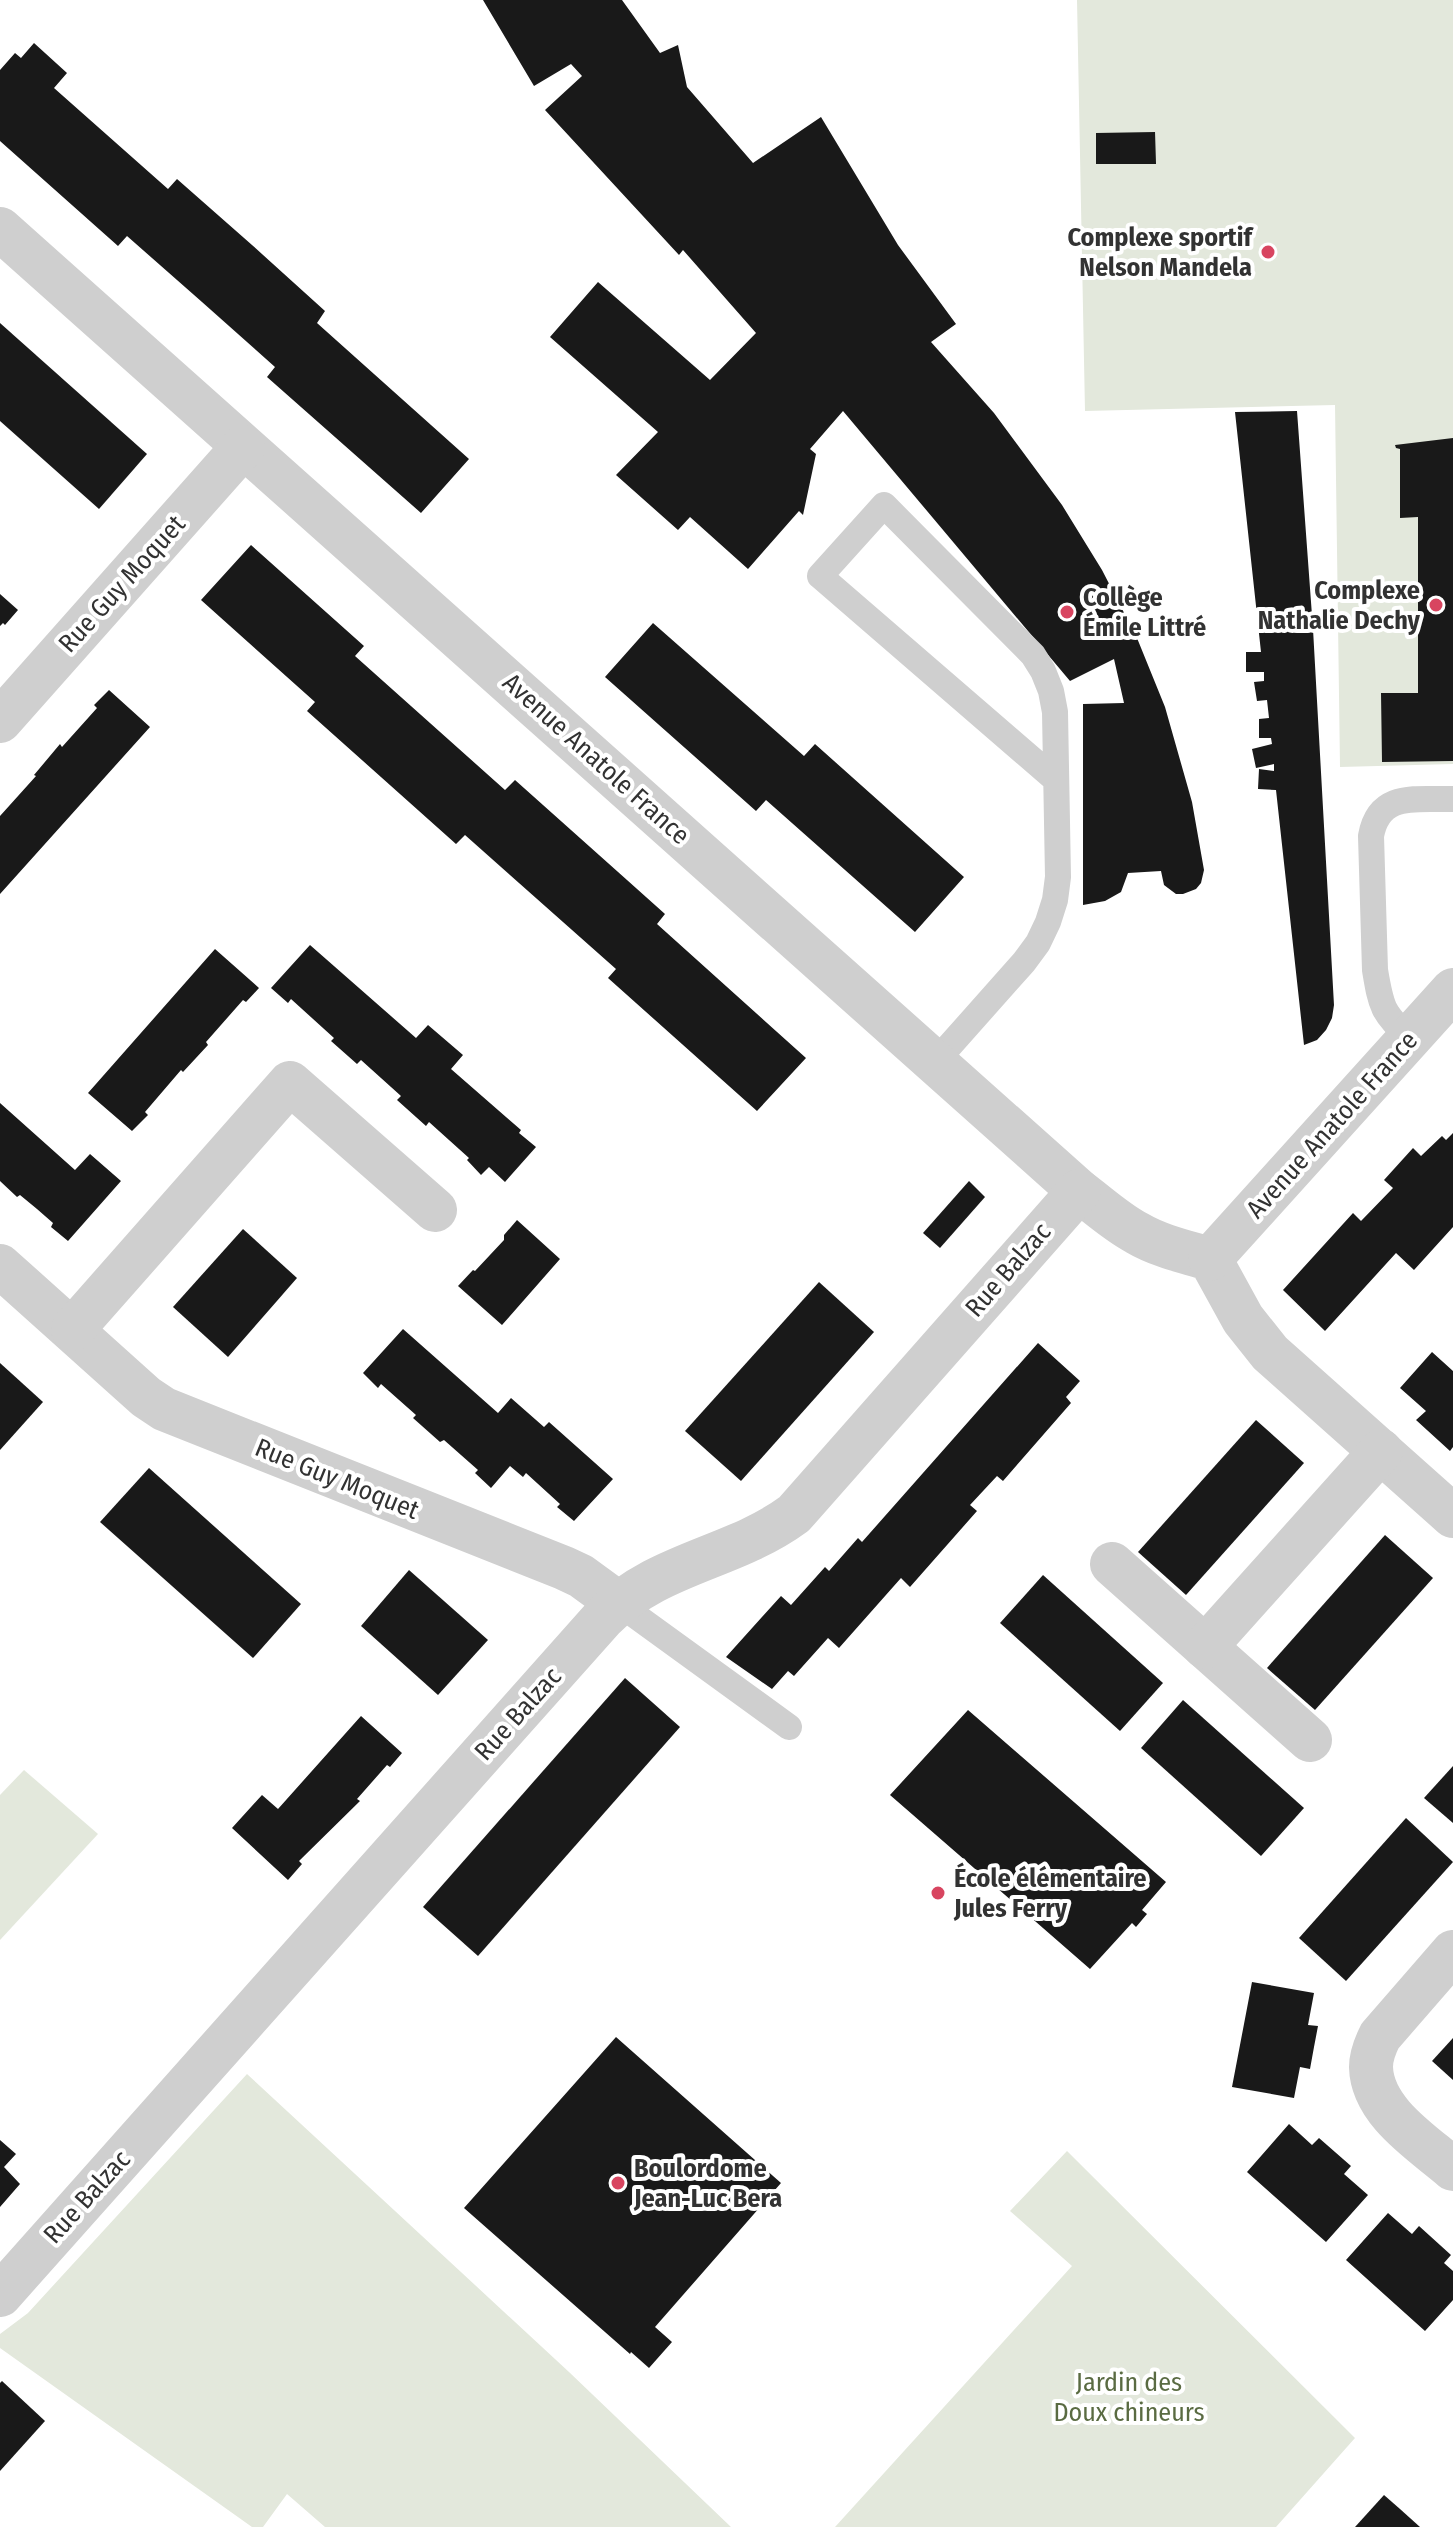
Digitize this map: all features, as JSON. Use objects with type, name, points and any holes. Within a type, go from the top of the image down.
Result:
[{"type":"street","name":"Avenue Anatole France","points":[[0,229],[1079,1191],[1137,1234],[1210,1259],[1453,990]]},
{"type":"street","name":"Rue Guy Moquet","points":[[0,721],[243,447]]},
{"type":"street","points":[[73,1329],[290,1083],[435,1210]]},
{"type":"street","name":"Rue Balzac","points":[[0,2295],[618,1603],[650,1581],[776,1528],[794,1514],[1079,1191]]},
{"type":"street","points":[[1210,1259],[1243,1319],[1270,1353],[1453,1516]]},
{"type":"street","name":"Rue Guy Moquet","points":[[0,1266],[146,1397],[164,1409],[564,1568],[581,1576],[618,1603]]},
{"type":"street","points":[[1205,1647],[1381,1451]]},
{"type":"street","points":[[1112,1564],[1310,1740]]},
{"type":"street","points":[[1453,1952],[1380,2036],[1371,2067],[1379,2097],[1389,2112],[1453,2169]]},
{"type":"lane","points":[[936,1061],[1024,962],[1048,922],[1058,877],[1055,712],[1051,691],[1033,655],[884,505],[820,576],[1056,780]]},
{"type":"lane","points":[[1410,1038],[1390,1020],[1378,990],[1372,899],[1373,823],[1380,811],[1391,804],[1407,800],[1453,799]]},
{"type":"lane","points":[[618,1603],[789,1727]]},
{"type":"green space","name":"Complexe sportif Nelson Mandela","points":[[1077,0],[1453,0],[1453,764],[1340,767],[1335,405],[1085,411]]},
{"type":"green space","points":[[24,1770],[98,1834],[0,1940],[0,1795]]},
{"type":"green space","points":[[247,2074],[569,2372],[731,2527],[325,2527],[287,2494],[263,2527],[252,2527],[0,2348],[0,2334],[28,2313]]},
{"type":"green space","name":"Jardin des Doux chineurs","points":[[1067,2151],[1355,2438],[1276,2527],[835,2527],[1072,2266],[1010,2211]]},
{"type":"building","points":[[483,0],[622,0],[660,53],[678,45],[687,87],[753,163],[821,117],[898,245],[956,324],[931,342],[994,413],[1062,505],[1102,570],[1137,638],[1165,707],[1192,802],[1204,870],[1196,889],[1176,894],[1164,885],[1161,871],[1128,873],[1121,892],[1105,901],[1083,905],[1083,704],[1124,703],[1114,659],[1070,681],[843,411],[810,449],[816,454],[803,515],[799,511],[748,569],[690,517],[678,530],[616,475],[658,432],[550,337],[598,282],[710,380],[756,333],[683,250],[679,255],[545,110],[582,76],[571,64],[534,86]]},
{"type":"building","points":[[34,43],[67,73],[54,88],[168,189],[177,179],[252,245],[325,311],[317,323],[469,459],[421,513],[267,377],[275,367],[202,302],[127,236],[118,246],[0,141],[0,70],[15,53],[21,58]]},
{"type":"building","points":[[1155,132],[1156,164],[1096,164],[1096,133]]},
{"type":"building","points":[[0,323],[147,454],[99,509],[0,421]]},
{"type":"building","points":[[1297,411],[1313,629],[1334,1005],[1326,1030],[1317,1040],[1304,1045],[1276,790],[1258,789],[1259,769],[1274,771],[1274,764],[1256,768],[1252,749],[1272,744],[1271,738],[1259,738],[1259,719],[1269,718],[1267,700],[1257,701],[1254,682],[1264,681],[1264,672],[1246,672],[1246,652],[1261,652],[1235,412]]},
{"type":"building","name":"Complexe Nathalie Dechy","points":[[1453,438],[1453,761],[1382,762],[1381,693],[1418,693],[1418,517],[1400,518],[1400,449],[1395,445]]},
{"type":"building","points":[[251,545],[364,646],[355,656],[505,790],[515,780],[665,914],[657,924],[806,1058],[757,1111],[608,978],[616,969],[465,835],[456,844],[307,711],[315,702],[201,600]]},
{"type":"building","points":[[0,594],[18,610],[5,625],[0,626]]},
{"type":"building","points":[[653,623],[804,756],[815,744],[964,877],[915,932],[766,800],[756,811],[605,677]]},
{"type":"building","points":[[109,690],[150,727],[0,894],[0,816],[60,744],[62,747],[97,708],[94,705]]},
{"type":"building","points":[[310,945],[416,1038],[428,1025],[463,1055],[451,1069],[536,1147],[505,1182],[489,1167],[481,1175],[467,1160],[469,1158],[429,1122],[426,1126],[397,1100],[401,1096],[361,1060],[357,1064],[291,999],[288,1003],[271,988]]},
{"type":"building","points":[[215,949],[259,988],[246,1002],[243,1000],[132,1131],[88,1093]]},
{"type":"building","points":[[0,1103],[75,1170],[90,1154],[121,1181],[68,1241],[51,1227],[53,1223],[0,1181]]},
{"type":"building","points":[[1453,1133],[1453,1227],[1414,1270],[1396,1253],[1325,1331],[1283,1290],[1353,1213],[1361,1221],[1393,1188],[1384,1180],[1413,1148],[1421,1156],[1442,1136],[1446,1140]]},
{"type":"building","points":[[969,1181],[985,1197],[940,1248],[923,1233]]},
{"type":"building","points":[[517,1220],[560,1259],[502,1325],[458,1286],[504,1240],[504,1235]]},
{"type":"building","points":[[243,1229],[297,1278],[228,1357],[173,1307]]},
{"type":"building","points":[[819,1282],[874,1332],[741,1481],[685,1431]]},
{"type":"building","points":[[403,1329],[498,1413],[511,1398],[544,1427],[549,1422],[613,1479],[574,1521],[526,1473],[523,1477],[510,1466],[491,1488],[475,1473],[478,1470],[444,1440],[440,1442],[413,1418],[416,1415],[381,1384],[378,1388],[363,1373]]},
{"type":"building","points":[[1038,1343],[1080,1381],[1066,1397],[1071,1403],[1003,1481],[997,1476],[970,1505],[977,1511],[910,1587],[901,1578],[839,1648],[828,1638],[794,1676],[788,1671],[772,1689],[726,1657],[781,1596],[791,1605],[825,1567],[829,1571],[858,1538],[862,1542]]},
{"type":"building","points":[[1432,1352],[1453,1371],[1453,1447],[1450,1451],[1416,1420],[1426,1411],[1400,1388]]},
{"type":"building","points":[[0,1363],[43,1402],[0,1450]]},
{"type":"building","points":[[1256,1420],[1304,1463],[1186,1595],[1138,1552]]},
{"type":"building","points":[[149,1468],[301,1604],[253,1658],[100,1522]]},
{"type":"building","points":[[1385,1535],[1433,1578],[1315,1710],[1267,1668]]},
{"type":"building","points":[[409,1570],[488,1640],[438,1695],[361,1626]]},
{"type":"building","points":[[1043,1575],[1163,1683],[1120,1731],[1000,1623]]},
{"type":"building","points":[[625,1678],[680,1727],[478,1956],[423,1907]]},
{"type":"building","points":[[1183,1700],[1304,1808],[1261,1856],[1141,1748]]},
{"type":"building","points":[[968,1710],[1166,1882],[1142,1910],[1147,1914],[1136,1927],[1132,1923],[1090,1969],[890,1795]]},
{"type":"building","points":[[361,1716],[402,1753],[357,1799],[360,1801],[299,1861],[302,1864],[288,1880],[232,1828],[262,1795],[278,1809]]},
{"type":"building","points":[[1453,1766],[1453,1823],[1424,1798]]},
{"type":"building","points":[[1406,1818],[1453,1862],[1346,1981],[1299,1938]]},
{"type":"building","points":[[1252,1982],[1314,1993],[1308,2025],[1318,2026],[1310,2069],[1300,2067],[1294,2098],[1232,2087]]},
{"type":"building","points":[[616,2037],[781,2183],[655,2327],[672,2342],[649,2368],[464,2208]]},
{"type":"building","points":[[1453,2038],[1453,2080],[1432,2061]]},
{"type":"building","points":[[1289,2124],[1312,2145],[1319,2138],[1351,2166],[1344,2174],[1368,2195],[1326,2242],[1247,2172]]},
{"type":"building","points":[[0,2140],[16,2154],[4,2167],[20,2184],[0,2207]]},
{"type":"building","points":[[1388,2213],[1412,2234],[1419,2226],[1451,2255],[1444,2263],[1453,2271],[1453,2300],[1425,2331],[1346,2260]]},
{"type":"building","points":[[2,2381],[45,2421],[0,2471],[0,2383]]},
{"type":"building","points":[[1384,2495],[1400,2509],[1420,2527],[1355,2527]]},
{"type":"place","name":"Complexe sportif Nelson Mandela","points":[[1268,252]]},
{"type":"place","name":"Complexe Nathalie Dechy","points":[[1436,605]]},
{"type":"place","name":"Collège Émile Littré","points":[[1067,612]]},
{"type":"place","name":"École élémentaire Jules Ferry","points":[[938,1893]]},
{"type":"place","name":"Boulordome Jean-Luc Bera","points":[[618,2183]]}]
